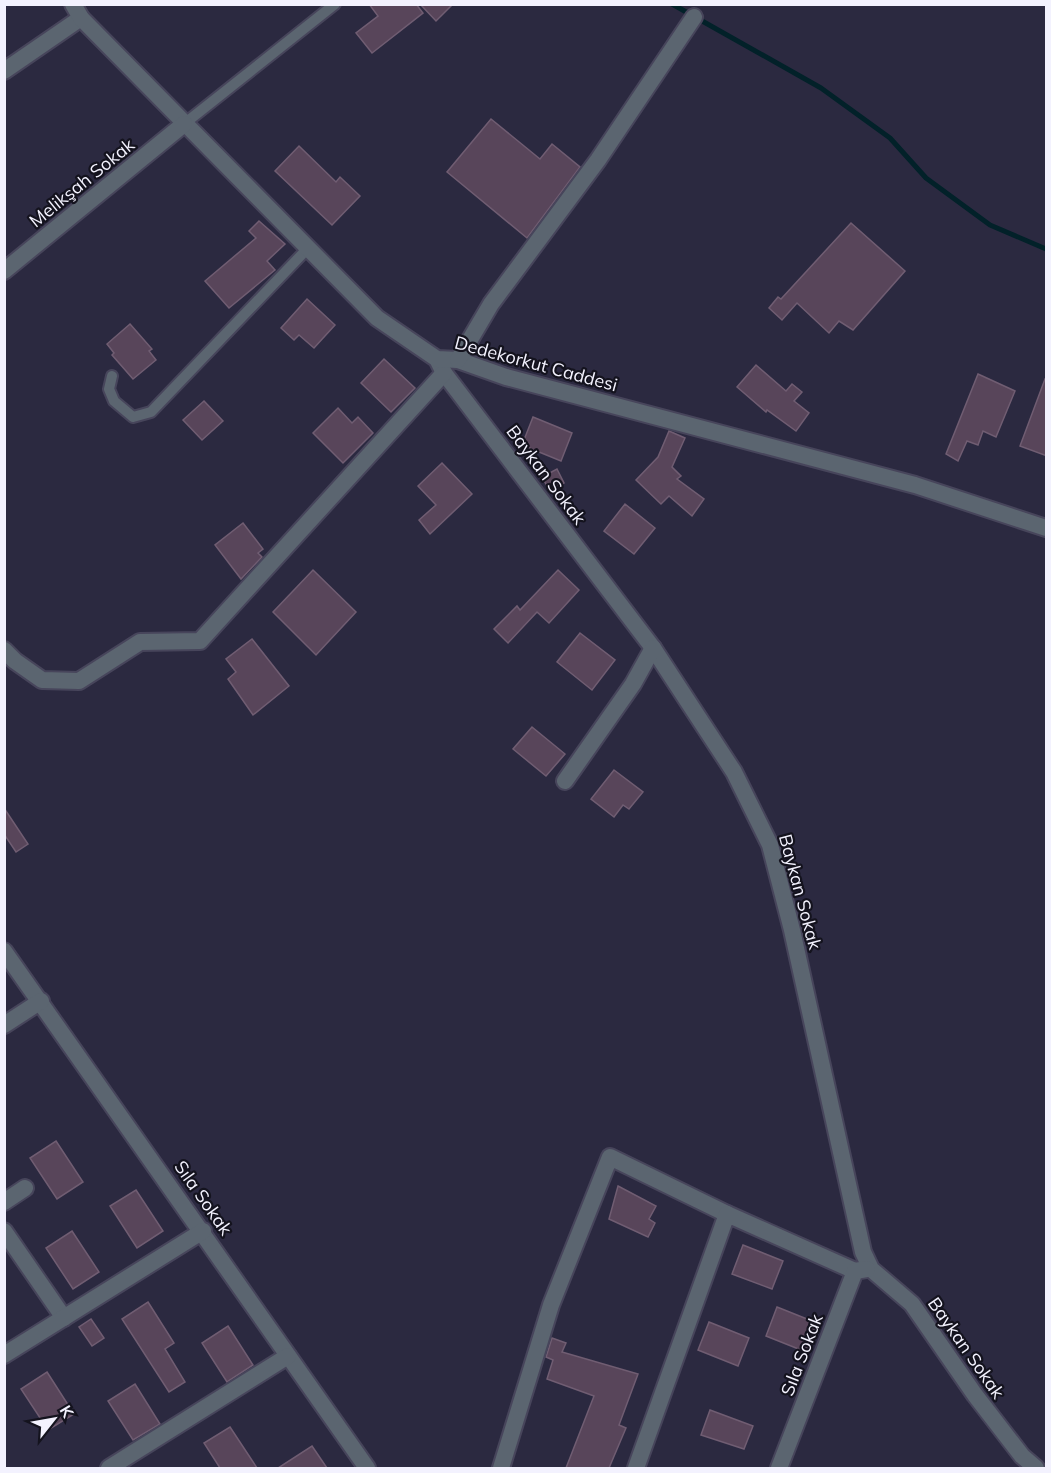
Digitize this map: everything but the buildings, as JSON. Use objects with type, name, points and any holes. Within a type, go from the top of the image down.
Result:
[{"type":"street","name":"Dedekorkut Caddesi","points":[[77,11],[184,124],[309,247],[377,318],[441,366],[458,360],[506,377],[915,485],[1047,528]]},
{"type":"street","points":[[4,71],[77,11]]},
{"type":"street","points":[[458,360],[491,304],[598,160],[694,17]]},
{"type":"street","name":"Melikşah Sokak","points":[[4,271],[184,124]]},
{"type":"street","points":[[4,650],[15,661],[42,680],[79,681],[140,642],[200,641],[441,366]]},
{"type":"street","name":"Baykan Sokak","points":[[441,366],[653,648],[734,772],[770,845],[792,930],[862,1252],[863,1270],[912,1304],[975,1395],[1022,1456],[1036,1468]]},
{"type":"street","points":[[565,781],[633,684],[653,648]]},
{"type":"street","name":"Sıla Sokak","points":[[4,951],[203,1231],[367,1468]]},
{"type":"street","points":[[4,1025],[41,1001]]},
{"type":"street","points":[[501,1468],[551,1305],[610,1157],[727,1214],[863,1270]]},
{"type":"street","points":[[4,1202],[25,1188]]},
{"type":"street","points":[[636,1468],[727,1214]]},
{"type":"street","points":[[4,1231],[64,1318]]},
{"type":"street","points":[[4,1355],[203,1231]]},
{"type":"street","name":"Sıla Sokak","points":[[779,1468],[863,1270]]},
{"type":"street","points":[[109,1468],[288,1356]]},
{"type":"lane","points":[[184,124],[335,4]]},
{"type":"lane","points":[[112,376],[109,388],[114,401],[133,417],[151,412],[309,247]]},
{"type":"waterway","points":[[672,4],[821,88],[890,138],[926,178],[990,225],[1046,249]]}]
